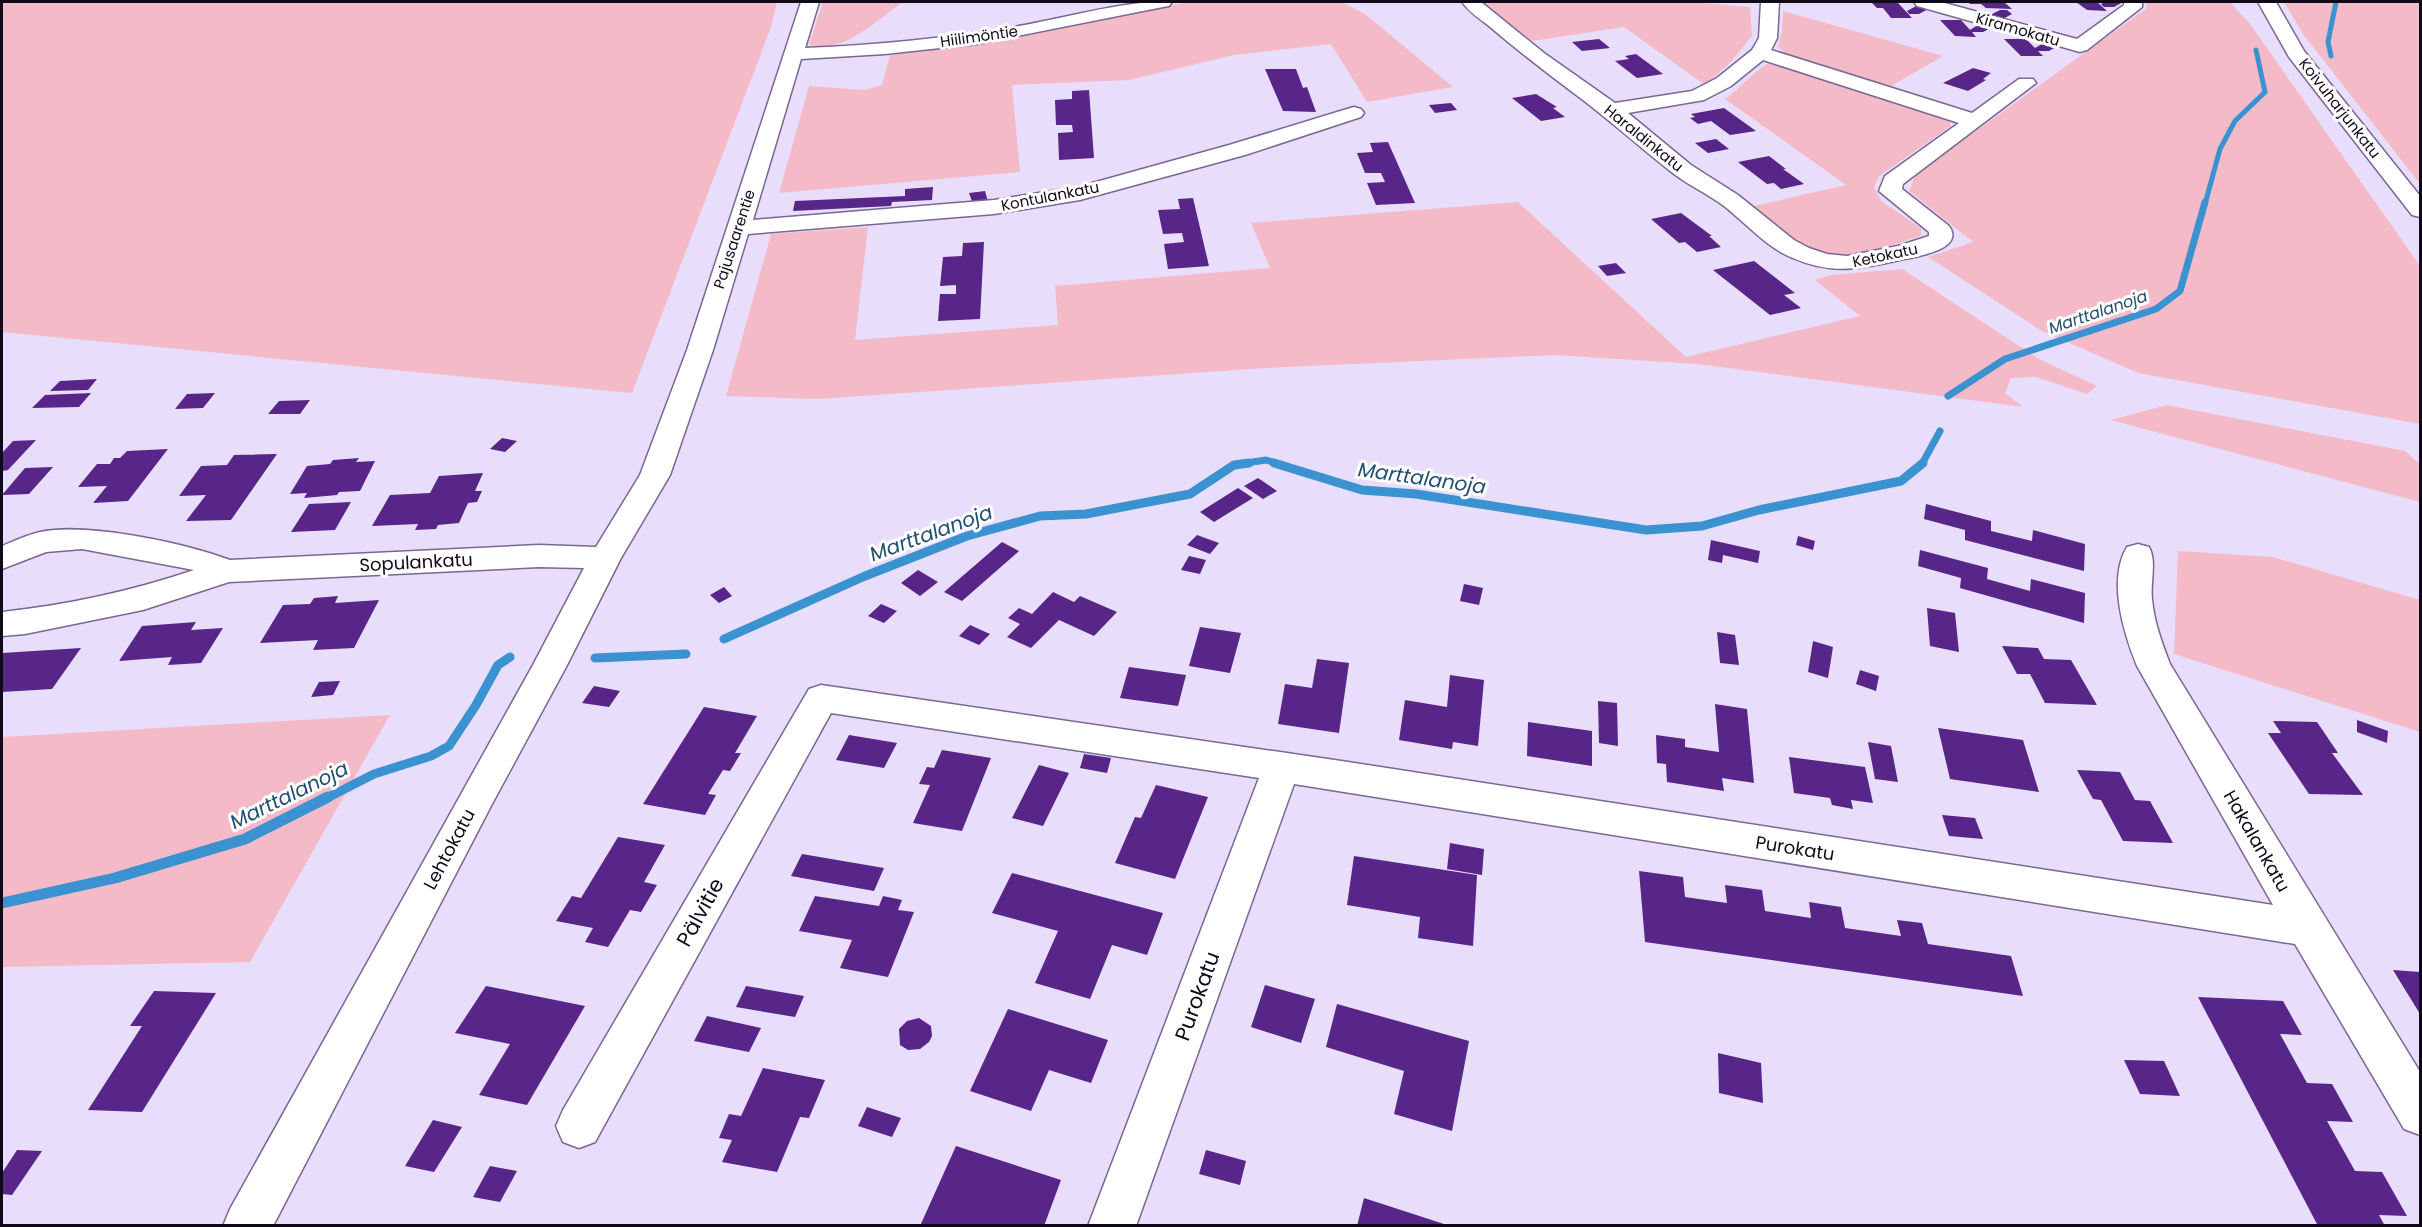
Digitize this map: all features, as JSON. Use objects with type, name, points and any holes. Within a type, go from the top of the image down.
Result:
[{"type":"street","name":"Pajusaarentie","points":[[655,475],[700,350],[810,2]]},
{"type":"street","name":"Hiilimöntie","points":[[793,54],[831,53],[979,38],[1163,2]]},
{"type":"street","name":"Haraldinkatu","points":[[1471,2],[1537,57],[1611,110],[1661,153],[1750,215],[1786,245],[1800,253],[1824,261]]},
{"type":"street","points":[[1611,110],[1703,94],[1724,82],[1760,53],[1768,38],[1770,2]]},
{"type":"street","name":"Kiramokatu","points":[[1923,2],[2080,46],[2133,7],[2133,2]]},
{"type":"street","name":"Koivuharjunkatu","points":[[2267,2],[2296,53],[2421,210]]},
{"type":"street","points":[[1760,53],[1972,120]]},
{"type":"street","name":"Ketokatu","points":[[1824,261],[1847,263],[1865,261],[1930,245],[1941,239],[1941,231],[1937,227],[1890,191],[1893,180],[1972,120],[2026,83]]},
{"type":"street","name":"Kontulankatu","points":[[737,228],[994,207],[1080,193],[1237,150],[1354,114]]},
{"type":"street","name":"Lehtokatu","points":[[247,1226],[473,803],[549,667],[605,558],[655,475]]},
{"type":"street","name":"Sopulankatu","points":[[2,558],[42,542],[82,539],[194,558],[226,571]]},
{"type":"street","name":"Hakalankatu","points":[[2138,555],[2133,577],[2134,595],[2145,645],[2152,662],[2308,928],[2421,1113]]},
{"type":"street","name":"Sopulankatu","points":[[2,624],[25,622],[143,599],[226,571],[539,556],[605,558]]},
{"type":"street","name":"Purokatu","points":[[820,698],[1282,767],[2308,928]]},
{"type":"street","name":"Pälvitie","points":[[579,1126],[820,698]]},
{"type":"street","name":"Purokatu","points":[[1112,1226],[1282,767]]},
{"type":"shaded area","points":[[2,2],[777,2],[771,27],[632,393],[2,332]]},
{"type":"shaded area","points":[[823,2],[903,2],[858,34],[832,46],[820,47],[809,44]]},
{"type":"shaded area","points":[[1188,2],[1342,2],[1365,14],[1453,87],[1367,102],[1331,44],[1234,55],[1129,80],[1012,85],[1020,172],[779,193],[809,86],[864,90],[882,85],[890,55],[994,42]]},
{"type":"shaded area","points":[[1483,2],[1691,2],[1750,7],[1752,36],[1730,63],[1705,85],[1624,27],[1532,41]]},
{"type":"shaded area","points":[[2146,2],[2230,2],[2250,24],[2420,266],[2420,424],[2138,373],[2042,331],[1928,257],[1973,242],[1909,191],[1916,174],[2147,8]]},
{"type":"shaded area","points":[[2284,2],[2420,2],[2420,184],[2303,34]]},
{"type":"shaded area","points":[[1783,11],[1943,56],[1888,88],[1786,54],[1778,47]]},
{"type":"shaded area","points":[[1769,63],[1783,65],[1949,120],[1951,126],[1879,176],[1874,187],[1881,201],[1921,228],[1921,236],[1861,254],[1845,257],[1831,256],[1793,241],[1750,207],[1846,185],[1725,99]]},
{"type":"shaded area","points":[[1518,202],[1686,357],[1860,316],[1815,280],[1831,275],[1902,269],[2039,359],[2097,386],[2087,394],[2036,377],[2011,378],[2005,393],[2023,407],[1698,364],[1556,355],[1265,368],[818,399],[726,396],[771,234],[868,227],[855,340],[1058,325],[1055,286],[1270,268],[1251,223]]},
{"type":"shaded area","points":[[2167,405],[2405,451],[2420,464],[2420,502],[2110,420]]},
{"type":"shaded area","points":[[2178,551],[2273,557],[2420,600],[2420,732],[2174,654]]},
{"type":"shaded area","points":[[390,715],[250,962],[2,967],[2,737]]},
{"type":"building","points":[[1968,2],[2004,2],[2012,9],[1986,8],[1981,4]]},
{"type":"building","points":[[2076,2],[2097,2],[2107,11],[2087,10]]},
{"type":"building","points":[[2123,2],[2114,7],[2104,7],[2101,4]]},
{"type":"building","points":[[1872,3],[1898,3],[1912,18],[1891,18],[1883,8],[1877,8]]},
{"type":"building","points":[[1918,5],[1930,8],[1919,14],[1909,14],[1907,11]]},
{"type":"building","points":[[2000,10],[2007,10],[2012,14],[2003,19],[1990,15]]},
{"type":"building","points":[[1940,20],[1961,20],[1970,30],[1981,23],[1993,27],[1983,32],[1972,32],[1976,37],[1955,36]]},
{"type":"building","points":[[1599,39],[1610,48],[1582,51],[1572,42]]},
{"type":"building","points":[[2004,39],[2026,39],[2035,48],[2047,41],[2059,45],[2049,51],[2038,51],[2043,56],[2021,56]]},
{"type":"building","points":[[1636,54],[1663,74],[1637,78],[1615,61],[1629,59],[1625,56]]},
{"type":"building","points":[[1973,68],[1991,73],[1983,79],[1986,80],[1968,91],[1943,83]]},
{"type":"building","points":[[1265,69],[1296,69],[1303,88],[1307,87],[1316,112],[1283,111]]},
{"type":"building","points":[[1089,90],[1094,158],[1059,160],[1058,133],[1073,132],[1072,125],[1056,125],[1055,100],[1072,99],[1072,91]]},
{"type":"building","points":[[1536,94],[1557,107],[1553,108],[1565,117],[1541,121],[1512,98]]},
{"type":"building","points":[[1451,103],[1457,110],[1435,113],[1429,105]]},
{"type":"building","points":[[1724,108],[1756,131],[1730,135],[1711,121],[1698,124],[1690,118],[1695,117],[1691,114]]},
{"type":"building","points":[[1716,139],[1729,149],[1708,153],[1695,143]]},
{"type":"building","points":[[1388,142],[1415,203],[1376,205],[1367,183],[1385,182],[1381,173],[1365,173],[1357,153],[1373,152],[1370,143]]},
{"type":"building","points":[[1769,156],[1804,184],[1781,189],[1774,183],[1767,184],[1738,162]]},
{"type":"building","points":[[933,187],[932,200],[892,202],[891,206],[793,211],[795,201],[905,196],[905,189]]},
{"type":"building","points":[[985,191],[988,202],[973,204],[969,193]]},
{"type":"building","points":[[1193,198],[1209,266],[1168,269],[1164,244],[1184,242],[1182,233],[1163,234],[1158,210],[1180,209],[1178,199]]},
{"type":"building","points":[[1681,213],[1712,236],[1709,236],[1721,247],[1697,252],[1685,242],[1679,243],[1651,219]]},
{"type":"building","points":[[984,242],[980,319],[938,321],[940,294],[956,294],[956,285],[940,286],[943,257],[962,256],[963,243]]},
{"type":"building","points":[[1754,261],[1795,293],[1784,295],[1801,308],[1770,315],[1713,270]]},
{"type":"building","points":[[1616,263],[1626,273],[1607,276],[1598,266]]},
{"type":"building","points":[[97,379],[88,390],[50,391],[60,381]]},
{"type":"building","points":[[91,393],[79,407],[32,408],[45,395]]},
{"type":"building","points":[[215,393],[203,408],[175,409],[187,394]]},
{"type":"building","points":[[310,400],[300,414],[268,414],[279,401]]},
{"type":"building","points":[[502,438],[517,441],[505,452],[490,449]]},
{"type":"building","points":[[36,440],[8,470],[2,471],[2,453],[13,441]]},
{"type":"building","points":[[168,449],[128,501],[93,503],[107,486],[78,487],[97,464],[110,464],[114,458],[120,458],[127,451]]},
{"type":"building","points":[[277,454],[231,520],[186,521],[206,495],[179,496],[201,466],[227,465],[234,455]]},
{"type":"building","points":[[359,458],[356,462],[375,461],[360,491],[304,498],[307,493],[290,494],[307,466],[330,464],[333,460]]},
{"type":"building","points":[[53,467],[29,494],[2,495],[25,468]]},
{"type":"building","points":[[483,473],[475,491],[482,491],[477,502],[468,503],[459,523],[438,525],[436,529],[415,530],[418,524],[372,526],[390,495],[430,493],[439,476]]},
{"type":"building","points":[[1258,478],[1277,491],[1263,499],[1244,486]]},
{"type":"building","points":[[1238,488],[1253,498],[1214,522],[1200,512]]},
{"type":"building","points":[[351,502],[335,530],[291,532],[309,504]]},
{"type":"building","points":[[1926,504],[1991,521],[1991,531],[2032,541],[2033,530],[2085,544],[2084,571],[1965,540],[1965,530],[1924,519]]},
{"type":"building","points":[[1197,535],[1219,543],[1210,554],[1187,545]]},
{"type":"building","points":[[1798,536],[1815,541],[1813,550],[1796,545]]},
{"type":"building","points":[[1711,540],[1760,551],[1758,563],[1723,555],[1722,563],[1708,560]]},
{"type":"building","points":[[1002,542],[1019,551],[962,601],[944,592]]},
{"type":"building","points":[[1920,550],[1988,568],[1987,579],[2030,591],[2031,579],[2085,593],[2084,623],[1960,588],[1961,578],[1918,566]]},
{"type":"building","points":[[1189,556],[1206,560],[1200,574],[1181,570]]},
{"type":"building","points":[[918,570],[938,582],[920,596],[901,583]]},
{"type":"building","points":[[1464,584],[1483,588],[1479,605],[1460,601]]},
{"type":"building","points":[[724,587],[732,596],[719,603],[710,595]]},
{"type":"building","points":[[1053,592],[1074,602],[1080,596],[1117,612],[1094,636],[1059,620],[1031,648],[1007,637],[1020,624],[1008,618],[1019,608],[1032,614]]},
{"type":"building","points":[[338,596],[335,603],[379,600],[354,648],[313,650],[318,640],[260,643],[283,605],[310,604],[314,598]]},
{"type":"building","points":[[881,604],[897,611],[884,623],[868,616]]},
{"type":"building","points":[[1927,608],[1955,613],[1959,652],[1930,646]]},
{"type":"building","points":[[196,622],[191,630],[223,628],[201,663],[168,665],[172,657],[119,661],[142,626]]},
{"type":"building","points":[[970,625],[990,634],[979,645],[959,636]]},
{"type":"building","points":[[1200,627],[1241,633],[1230,673],[1189,666]]},
{"type":"building","points":[[1717,632],[1735,635],[1739,665],[1720,663]]},
{"type":"building","points":[[1813,641],[1833,647],[1828,678],[1808,672]]},
{"type":"building","points":[[2002,646],[2038,648],[2044,659],[2071,660],[2097,705],[2045,703],[2030,674],[2017,674]]},
{"type":"building","points":[[81,648],[52,689],[2,692],[2,653]]},
{"type":"building","points":[[1317,659],[1349,663],[1339,733],[1278,724],[1285,684],[1312,688]]},
{"type":"building","points":[[1129,667],[1186,675],[1178,706],[1120,698]]},
{"type":"building","points":[[1860,670],[1879,676],[1876,691],[1856,684]]},
{"type":"building","points":[[1450,675],[1484,680],[1478,746],[1453,742],[1452,749],[1399,740],[1405,700],[1447,707]]},
{"type":"building","points":[[340,681],[333,695],[311,697],[319,682]]},
{"type":"building","points":[[594,686],[620,691],[609,707],[582,703]]},
{"type":"building","points":[[1598,701],[1617,703],[1618,746],[1599,743]]},
{"type":"building","points":[[1715,704],[1747,709],[1754,783],[1722,778],[1724,791],[1667,782],[1666,764],[1657,763],[1656,735],[1685,739],[1685,747],[1719,752]]},
{"type":"building","points":[[704,707],[757,716],[735,753],[741,753],[730,771],[723,770],[708,794],[716,795],[705,815],[643,804]]},
{"type":"building","points":[[2357,720],[2388,731],[2387,743],[2357,732]]},
{"type":"building","points":[[2273,721],[2317,722],[2338,753],[2332,753],[2363,795],[2309,794],[2268,733],[2281,733]]},
{"type":"building","points":[[1528,722],[1592,731],[1592,766],[1527,756]]},
{"type":"building","points":[[1938,728],[2023,740],[2039,792],[1950,779]]},
{"type":"building","points":[[849,735],[897,743],[884,768],[836,760]]},
{"type":"building","points":[[1868,742],[1891,746],[1898,782],[1875,779]]},
{"type":"building","points":[[942,750],[991,758],[962,831],[913,823],[930,785],[919,784],[927,767],[934,768]]},
{"type":"building","points":[[1084,754],[1111,758],[1107,773],[1080,768]]},
{"type":"building","points":[[1789,757],[1865,767],[1873,803],[1851,800],[1853,809],[1832,805],[1830,798],[1794,793]]},
{"type":"building","points":[[1039,765],[1069,773],[1043,826],[1012,818]]},
{"type":"building","points":[[2077,770],[2120,772],[2135,800],[2150,801],[2173,843],[2123,841],[2101,800],[2093,799]]},
{"type":"building","points":[[1156,785],[1208,797],[1175,879],[1115,863],[1135,817],[1141,818]]},
{"type":"building","points":[[1942,815],[1975,818],[1983,839],[1949,836]]},
{"type":"building","points":[[618,837],[665,845],[644,882],[657,885],[641,912],[630,910],[608,947],[585,942],[593,928],[556,921],[572,896],[581,898]]},
{"type":"building","points":[[1450,843],[1484,849],[1482,875],[1447,869]]},
{"type":"building","points":[[802,854],[884,868],[874,891],[791,876]]},
{"type":"building","points":[[1354,856],[1477,875],[1473,946],[1418,938],[1420,917],[1347,905]]},
{"type":"building","points":[[1639,871],[1683,877],[1685,897],[1727,903],[1725,885],[1762,890],[1765,911],[1811,918],[1809,902],[1841,907],[1845,928],[1901,936],[1897,920],[1922,923],[1928,944],[2011,956],[2023,996],[1645,942]]},
{"type":"building","points":[[1012,873],[1163,913],[1147,955],[1112,945],[1090,999],[1035,983],[1058,931],[992,913]]},
{"type":"building","points":[[815,896],[879,906],[883,896],[902,900],[898,910],[914,912],[888,977],[840,968],[852,940],[799,931]]},
{"type":"building","points":[[2393,970],[2420,972],[2420,1014]]},
{"type":"building","points":[[1265,985],[1315,999],[1301,1043],[1251,1027]]},
{"type":"building","points":[[486,986],[585,1006],[527,1105],[479,1095],[510,1044],[455,1033]]},
{"type":"building","points":[[746,986],[804,996],[795,1017],[736,1007]]},
{"type":"building","points":[[154,991],[216,993],[142,1112],[88,1110],[142,1026],[130,1026]]},
{"type":"building","points":[[2198,997],[2283,1001],[2302,1035],[2280,1034],[2307,1083],[2332,1084],[2353,1122],[2327,1121],[2355,1171],[2382,1172],[2407,1216],[2379,1215],[2385,1226],[2318,1226]]},
{"type":"building","points":[[1337,1004],[1469,1041],[1452,1131],[1394,1114],[1404,1071],[1326,1047]]},
{"type":"building","points":[[1008,1009],[1108,1040],[1091,1083],[1049,1070],[1031,1111],[970,1091]]},
{"type":"building","points":[[707,1016],[761,1028],[749,1052],[694,1041]]},
{"type":"building","points":[[919,1018],[931,1026],[932,1036],[929,1042],[920,1049],[908,1050],[900,1045],[899,1029],[907,1021]]},
{"type":"building","points":[[1718,1053],[1761,1063],[1763,1103],[1719,1093]]},
{"type":"building","points":[[2124,1060],[2164,1061],[2180,1096],[2140,1094]]},
{"type":"building","points":[[763,1068],[825,1080],[809,1118],[800,1117],[777,1172],[722,1162],[732,1140],[719,1138],[729,1114],[741,1116]]},
{"type":"building","points":[[867,1107],[901,1118],[892,1137],[858,1126]]},
{"type":"building","points":[[433,1120],[462,1127],[434,1172],[405,1166]]},
{"type":"building","points":[[956,1146],[1061,1180],[1044,1226],[920,1226]]},
{"type":"building","points":[[17,1150],[42,1151],[12,1195],[2,1194],[2,1173]]},
{"type":"building","points":[[1206,1150],[1246,1161],[1240,1185],[1199,1174]]},
{"type":"building","points":[[490,1166],[517,1171],[500,1202],[473,1197]]},
{"type":"building","points":[[1364,1198],[1447,1225],[1447,1226],[1357,1226]]},
{"type":"waterway","points":[[2331,56],[2328,42],[2336,2]]},
{"type":"waterway","name":"Marttalanoja","points":[[2205,204],[2220,149],[2235,121],[2265,92],[2256,50]]},
{"type":"waterway","name":"Marttalanoja","points":[[1948,396],[2005,359],[2156,309],[2180,291],[2205,202]]},
{"type":"waterway","name":"Marttalanoja","points":[[1922,464],[1940,431]]},
{"type":"waterway","name":"Marttalanoja","points":[[1239,464],[1266,460],[1279,464]]},
{"type":"waterway","name":"Marttalanoja","points":[[724,639],[865,576],[967,536],[1040,516],[1086,514],[1190,494],[1234,465],[1249,463]]},
{"type":"waterway","name":"Marttalanoja","points":[[1274,463],[1362,490],[1416,494],[1646,530],[1702,526],[1759,510],[1901,481],[1922,464]]},
{"type":"waterway","name":"Marttalanoja","points":[[595,658],[686,654]]},
{"type":"waterway","name":"Marttalanoja","points":[[325,799],[374,774],[431,756],[449,746],[476,705],[498,665],[510,657]]},
{"type":"waterway","name":"Marttalanoja","points":[[2,903],[115,878],[245,839],[328,797]]}]
